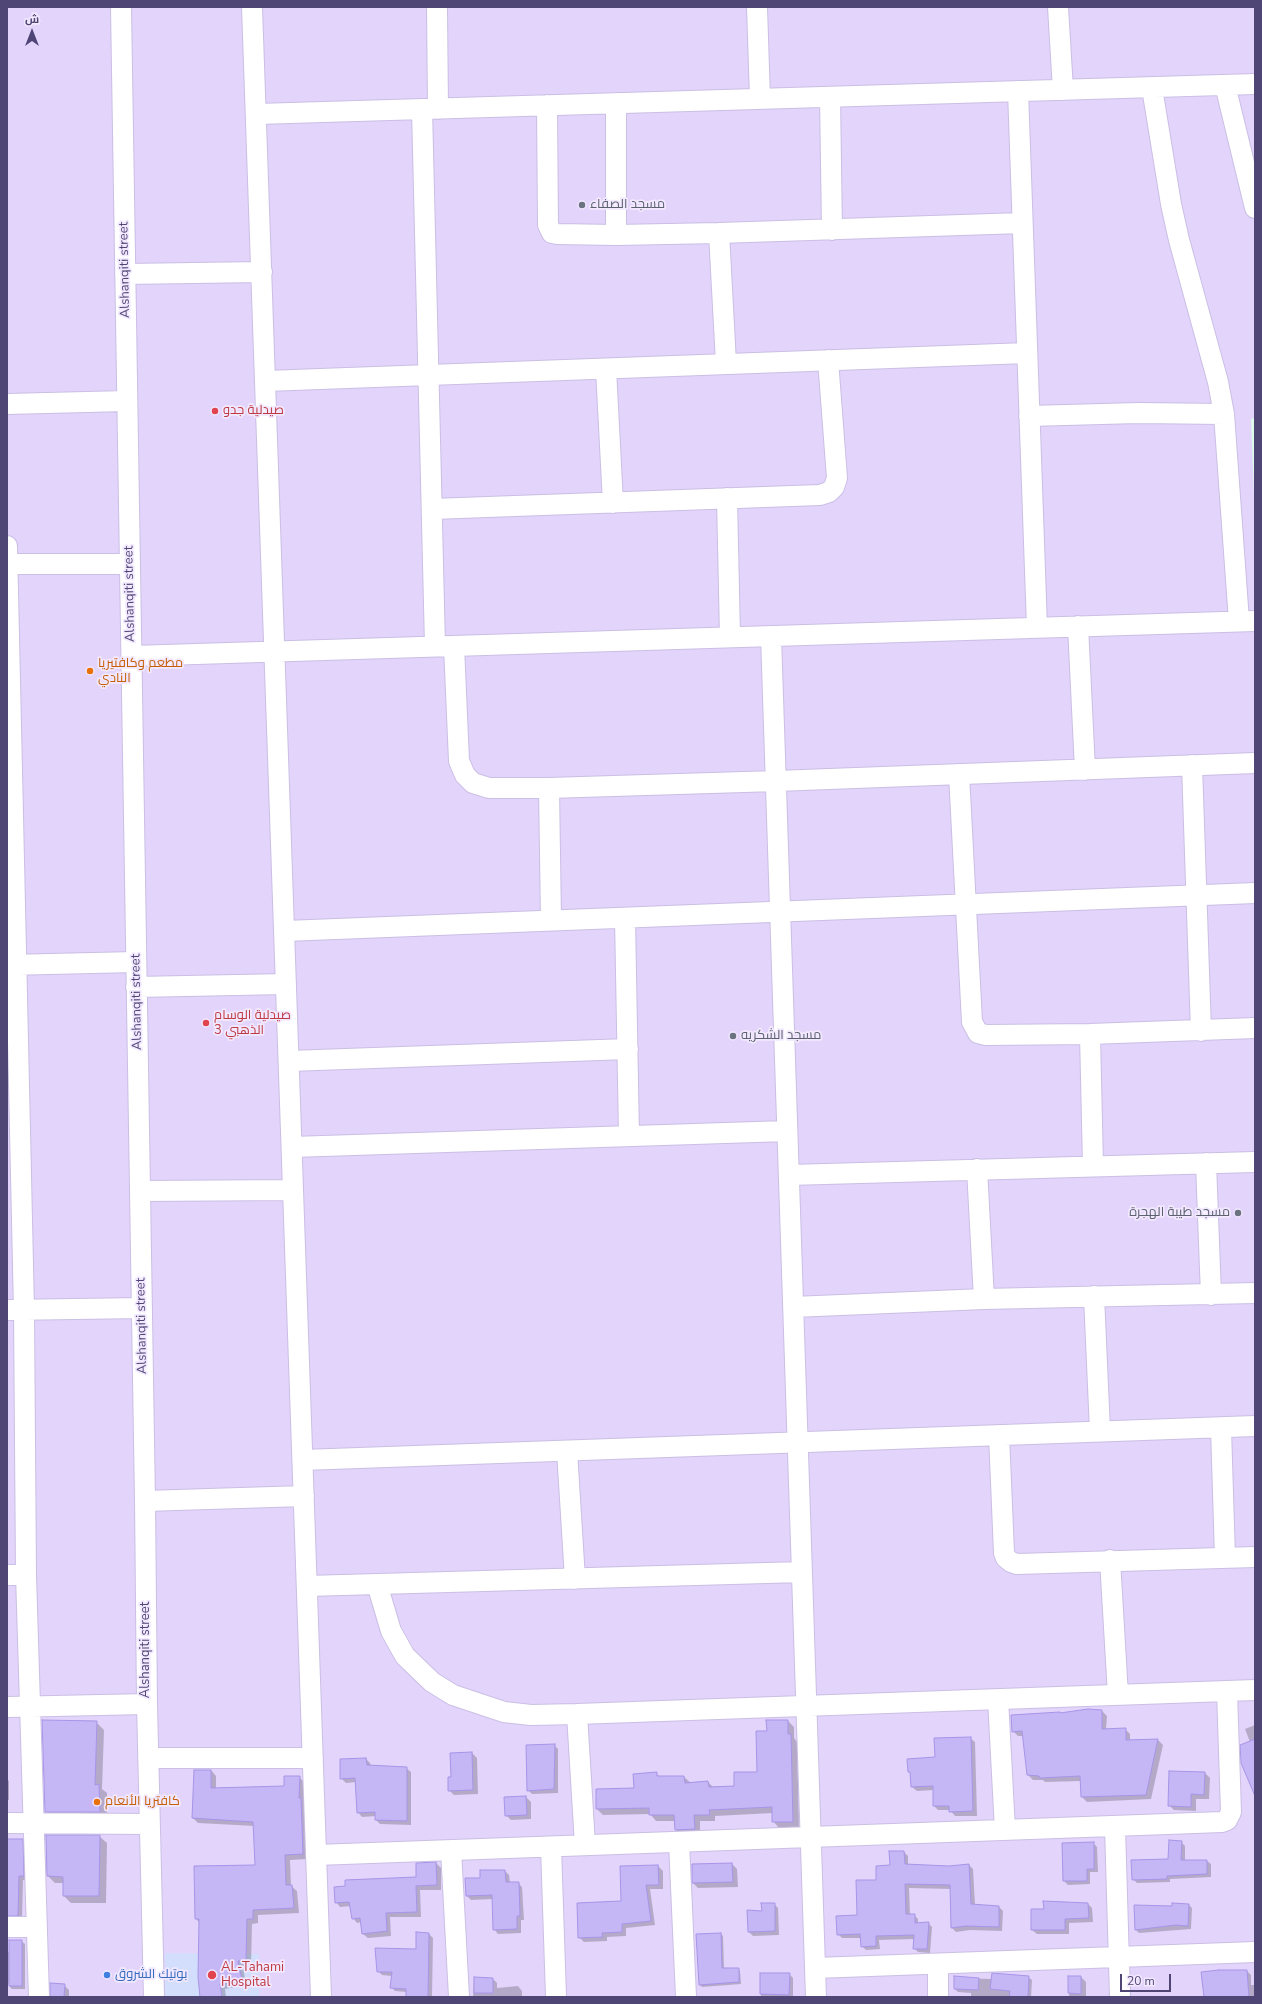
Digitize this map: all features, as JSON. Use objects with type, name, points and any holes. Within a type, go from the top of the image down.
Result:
[{"type":"street","name":"Alshanqiti street","points":[[121,7],[147,1704],[154,1997]]},
{"type":"street","points":[[252,7],[257,114],[321,1997]]},
{"type":"street","points":[[436,7],[430,109],[428,375],[432,509],[445,646],[459,762],[465,775],[473,783],[489,788],[549,788],[1255,763]]},
{"type":"street","points":[[757,7],[760,99]]},
{"type":"street","points":[[1058,7],[1063,90]]},
{"type":"street","points":[[257,114],[1255,84]]},
{"type":"street","points":[[1225,85],[1255,208]]},
{"type":"street","points":[[132,656],[1247,621],[1224,414],[1218,382],[1174,218],[1152,88]]},
{"type":"street","points":[[1018,91],[1037,627]]},
{"type":"street","points":[[830,97],[832,230]]},
{"type":"street","points":[[616,103],[616,235]]},
{"type":"street","points":[[547,105],[550,229],[557,234],[616,235],[719,233],[1022,223]]},
{"type":"street","points":[[719,233],[726,363]]},
{"type":"street","points":[[125,274],[262,272]]},
{"type":"street","points":[[266,381],[1027,352]]},
{"type":"street","points":[[432,509],[820,495],[834,487],[837,478],[828,360]]},
{"type":"street","points":[[606,369],[613,503]]},
{"type":"street","points":[[7,404],[127,401]]},
{"type":"street","points":[[1029,416],[1138,413],[1224,414]]},
{"type":"street","points":[[727,498],[730,637]]},
{"type":"street","points":[[7,546],[14,1174],[16,1575],[30,1707],[38,1997]]},
{"type":"street","points":[[7,564],[129,564]]},
{"type":"street","points":[[1078,626],[1085,770]]},
{"type":"street","points":[[771,636],[816,1997]]},
{"type":"street","points":[[1192,765],[1202,1031]]},
{"type":"street","points":[[960,774],[972,1022],[978,1033],[986,1035],[1090,1034],[1255,1028]]},
{"type":"street","points":[[549,788],[551,920]]},
{"type":"street","points":[[285,931],[1255,894]]},
{"type":"street","points":[[625,918],[629,1136]]},
{"type":"street","points":[[12,965],[136,962]]},
{"type":"street","points":[[136,987],[286,984]]},
{"type":"street","points":[[1090,1034],[1093,1166]]},
{"type":"street","points":[[289,1061],[628,1049]]},
{"type":"street","points":[[292,1146],[787,1131]]},
{"type":"street","points":[[789,1175],[1255,1162]]},
{"type":"street","points":[[1206,1163],[1211,1295]]},
{"type":"street","points":[[977,1169],[984,1299]]},
{"type":"street","points":[[140,1191],[293,1190]]},
{"type":"street","points":[[793,1307],[984,1299],[1255,1293]]},
{"type":"street","points":[[1094,1296],[1100,1432]]},
{"type":"street","points":[[15,1310],[142,1308]]},
{"type":"street","points":[[303,1460],[1255,1426]]},
{"type":"street","points":[[1221,1428],[1225,1558]]},
{"type":"street","points":[[999,1435],[1004,1553],[1006,1558],[1011,1562],[1017,1564],[1110,1560],[1255,1557]]},
{"type":"street","points":[[567,1451],[575,1579]]},
{"type":"street","points":[[145,1501],[304,1496]]},
{"type":"street","points":[[1110,1560],[1118,1695]]},
{"type":"street","points":[[307,1586],[802,1572]]},
{"type":"street","points":[[377,1584],[391,1631],[405,1656],[432,1682],[453,1695],[504,1712],[531,1714],[577,1714],[1255,1690]]},
{"type":"street","points":[[316,1855],[1115,1827],[1227,1820],[1230,1817],[1231,1808],[1226,1692]]},
{"type":"street","points":[[998,1699],[1005,1830]]},
{"type":"street","points":[[7,1707],[147,1704]]},
{"type":"street","points":[[577,1714],[585,1845]]},
{"type":"street","points":[[148,1758],[313,1758]]},
{"type":"street","points":[[7,1823],[149,1824]]},
{"type":"street","points":[[1115,1827],[1120,1997]]},
{"type":"street","points":[[678,1842],[686,1997]]},
{"type":"street","points":[[551,1847],[556,1997]]},
{"type":"street","points":[[451,1850],[459,1997]]},
{"type":"street","points":[[7,1927],[36,1927]]},
{"type":"street","points":[[815,1968],[1255,1952]]},
{"type":"street","points":[[938,1964],[938,1997]]},
{"type":"shaded area","points":[[7,7],[1255,7],[1255,1997],[7,1997]]},
{"type":"shaded area","points":[[1255,418],[1255,522],[1251,419]]},
{"type":"shaded area","name":"AL-Tahami Hospital","points":[[165,1953],[259,1954],[259,1997],[165,1997]]},
{"type":"building","points":[[1088,1709],[1102,1710],[1102,1729],[1126,1728],[1126,1740],[1158,1739],[1146,1795],[1081,1797],[1080,1776],[1040,1778],[1039,1776],[1027,1775],[1022,1731],[1012,1732],[1011,1715],[1060,1713]]},
{"type":"building","points":[[42,1720],[97,1721],[95,1785],[99,1784],[100,1812],[45,1812]]},
{"type":"building","points":[[766,1720],[788,1720],[788,1734],[791,1734],[793,1822],[772,1822],[772,1807],[709,1810],[710,1815],[694,1815],[695,1829],[675,1830],[674,1815],[649,1815],[649,1808],[596,1809],[596,1789],[634,1788],[633,1774],[657,1772],[657,1776],[684,1776],[685,1783],[708,1781],[709,1787],[734,1786],[734,1772],[757,1772],[756,1731],[767,1731]]},
{"type":"building","points":[[971,1737],[973,1811],[949,1812],[949,1806],[933,1806],[933,1786],[911,1787],[907,1759],[935,1757],[934,1738]]},
{"type":"building","points":[[1255,1739],[1255,1796],[1241,1763],[1240,1745]]},
{"type":"building","points":[[555,1744],[554,1789],[527,1791],[526,1745]]},
{"type":"building","points":[[472,1752],[473,1790],[448,1791],[448,1777],[451,1777],[450,1753]]},
{"type":"building","points":[[366,1758],[367,1765],[407,1767],[407,1821],[375,1820],[375,1812],[357,1813],[355,1778],[340,1779],[340,1759]]},
{"type":"building","points":[[194,1770],[211,1770],[211,1788],[284,1786],[284,1776],[300,1776],[299,1798],[301,1798],[303,1854],[285,1855],[286,1885],[292,1885],[294,1908],[253,1910],[253,1919],[247,1919],[246,1961],[238,1961],[242,1980],[220,1984],[222,1997],[200,1997],[198,1977],[199,1919],[195,1919],[194,1866],[255,1865],[253,1822],[192,1818]]},
{"type":"building","points":[[1169,1771],[1205,1772],[1204,1795],[1191,1794],[1191,1807],[1168,1806]]},
{"type":"building","points":[[526,1796],[527,1815],[505,1816],[504,1797]]},
{"type":"building","points":[[46,1835],[100,1835],[99,1896],[63,1896],[63,1877],[47,1876]]},
{"type":"building","points":[[7,1839],[23,1839],[24,1876],[19,1876],[18,1916],[7,1916]]},
{"type":"building","points":[[1169,1840],[1182,1841],[1181,1860],[1207,1860],[1207,1874],[1167,1876],[1167,1879],[1132,1880],[1131,1860],[1168,1859]]},
{"type":"building","points":[[1094,1842],[1094,1869],[1087,1869],[1087,1881],[1063,1881],[1062,1843]]},
{"type":"building","points":[[889,1851],[904,1851],[905,1864],[949,1866],[969,1864],[971,1904],[999,1906],[999,1927],[966,1926],[951,1928],[950,1885],[905,1884],[906,1914],[915,1914],[915,1923],[929,1922],[927,1949],[913,1949],[914,1935],[876,1936],[876,1946],[861,1947],[860,1934],[837,1935],[836,1916],[857,1915],[856,1880],[876,1880],[876,1866],[890,1865]]},
{"type":"building","points":[[436,1862],[437,1885],[416,1886],[417,1912],[386,1913],[387,1931],[362,1934],[360,1918],[352,1919],[349,1902],[335,1903],[334,1887],[345,1886],[345,1880],[416,1877],[416,1863]]},
{"type":"building","points":[[732,1863],[733,1882],[692,1883],[692,1864]]},
{"type":"building","points":[[658,1865],[659,1885],[646,1885],[651,1921],[622,1924],[622,1932],[602,1933],[603,1937],[578,1938],[577,1903],[621,1901],[620,1866]]},
{"type":"building","points":[[480,1870],[505,1870],[506,1882],[519,1882],[520,1916],[517,1916],[517,1929],[493,1930],[492,1895],[466,1896],[465,1878],[480,1878]]},
{"type":"building","points":[[1043,1901],[1088,1903],[1089,1918],[1065,1919],[1065,1930],[1031,1930],[1031,1909],[1044,1909]]},
{"type":"building","points":[[761,1903],[775,1903],[775,1931],[748,1932],[747,1910],[762,1911]]},
{"type":"building","points":[[1172,1903],[1189,1904],[1188,1926],[1176,1925],[1135,1930],[1134,1905],[1172,1906]]},
{"type":"building","points":[[416,1932],[429,1933],[428,1997],[406,1997],[406,1989],[390,1988],[392,1972],[377,1972],[375,1948],[416,1949]]},
{"type":"building","points":[[721,1933],[722,1968],[739,1968],[739,1982],[699,1985],[696,1934]]},
{"type":"building","points":[[9,1940],[22,1940],[22,1986],[9,1986]]},
{"type":"building","points":[[1219,1970],[1247,1970],[1249,1997],[1204,1997],[1201,1972]]},
{"type":"building","points":[[760,1973],[790,1973],[789,1995],[760,1994]]},
{"type":"building","points":[[992,1973],[1029,1976],[1028,1997],[1009,1997],[1010,1991],[990,1989]]},
{"type":"building","points":[[954,1976],[979,1978],[978,1990],[954,1989]]},
{"type":"building","points":[[1068,1976],[1081,1976],[1081,1994],[1068,1993]]},
{"type":"building","points":[[474,1977],[493,1978],[493,1993],[474,1993]]},
{"type":"building","points":[[50,1983],[65,1984],[64,1997],[50,1997]]},
{"type":"place","name":"مسجد الصفاء","points":[[582,205]]},
{"type":"place","name":"صيدلية جدو","points":[[215,411]]},
{"type":"place","name":"مطعم وكافتيريا النادي","points":[[90,671]]},
{"type":"place","name":"صيدلية الوسام الذهبي 3","points":[[206,1023]]},
{"type":"place","name":"مسجد الشكريه","points":[[733,1036]]},
{"type":"place","name":"مسجد طيبة الهجرة","points":[[1238,1213]]},
{"type":"place","name":"كافتريا الأنعام","points":[[97,1802]]},
{"type":"place","name":"بوتيك الشروق","points":[[107,1975]]},
{"type":"place","name":"AL-Tahami Hospital","points":[[212,1975]]}]
